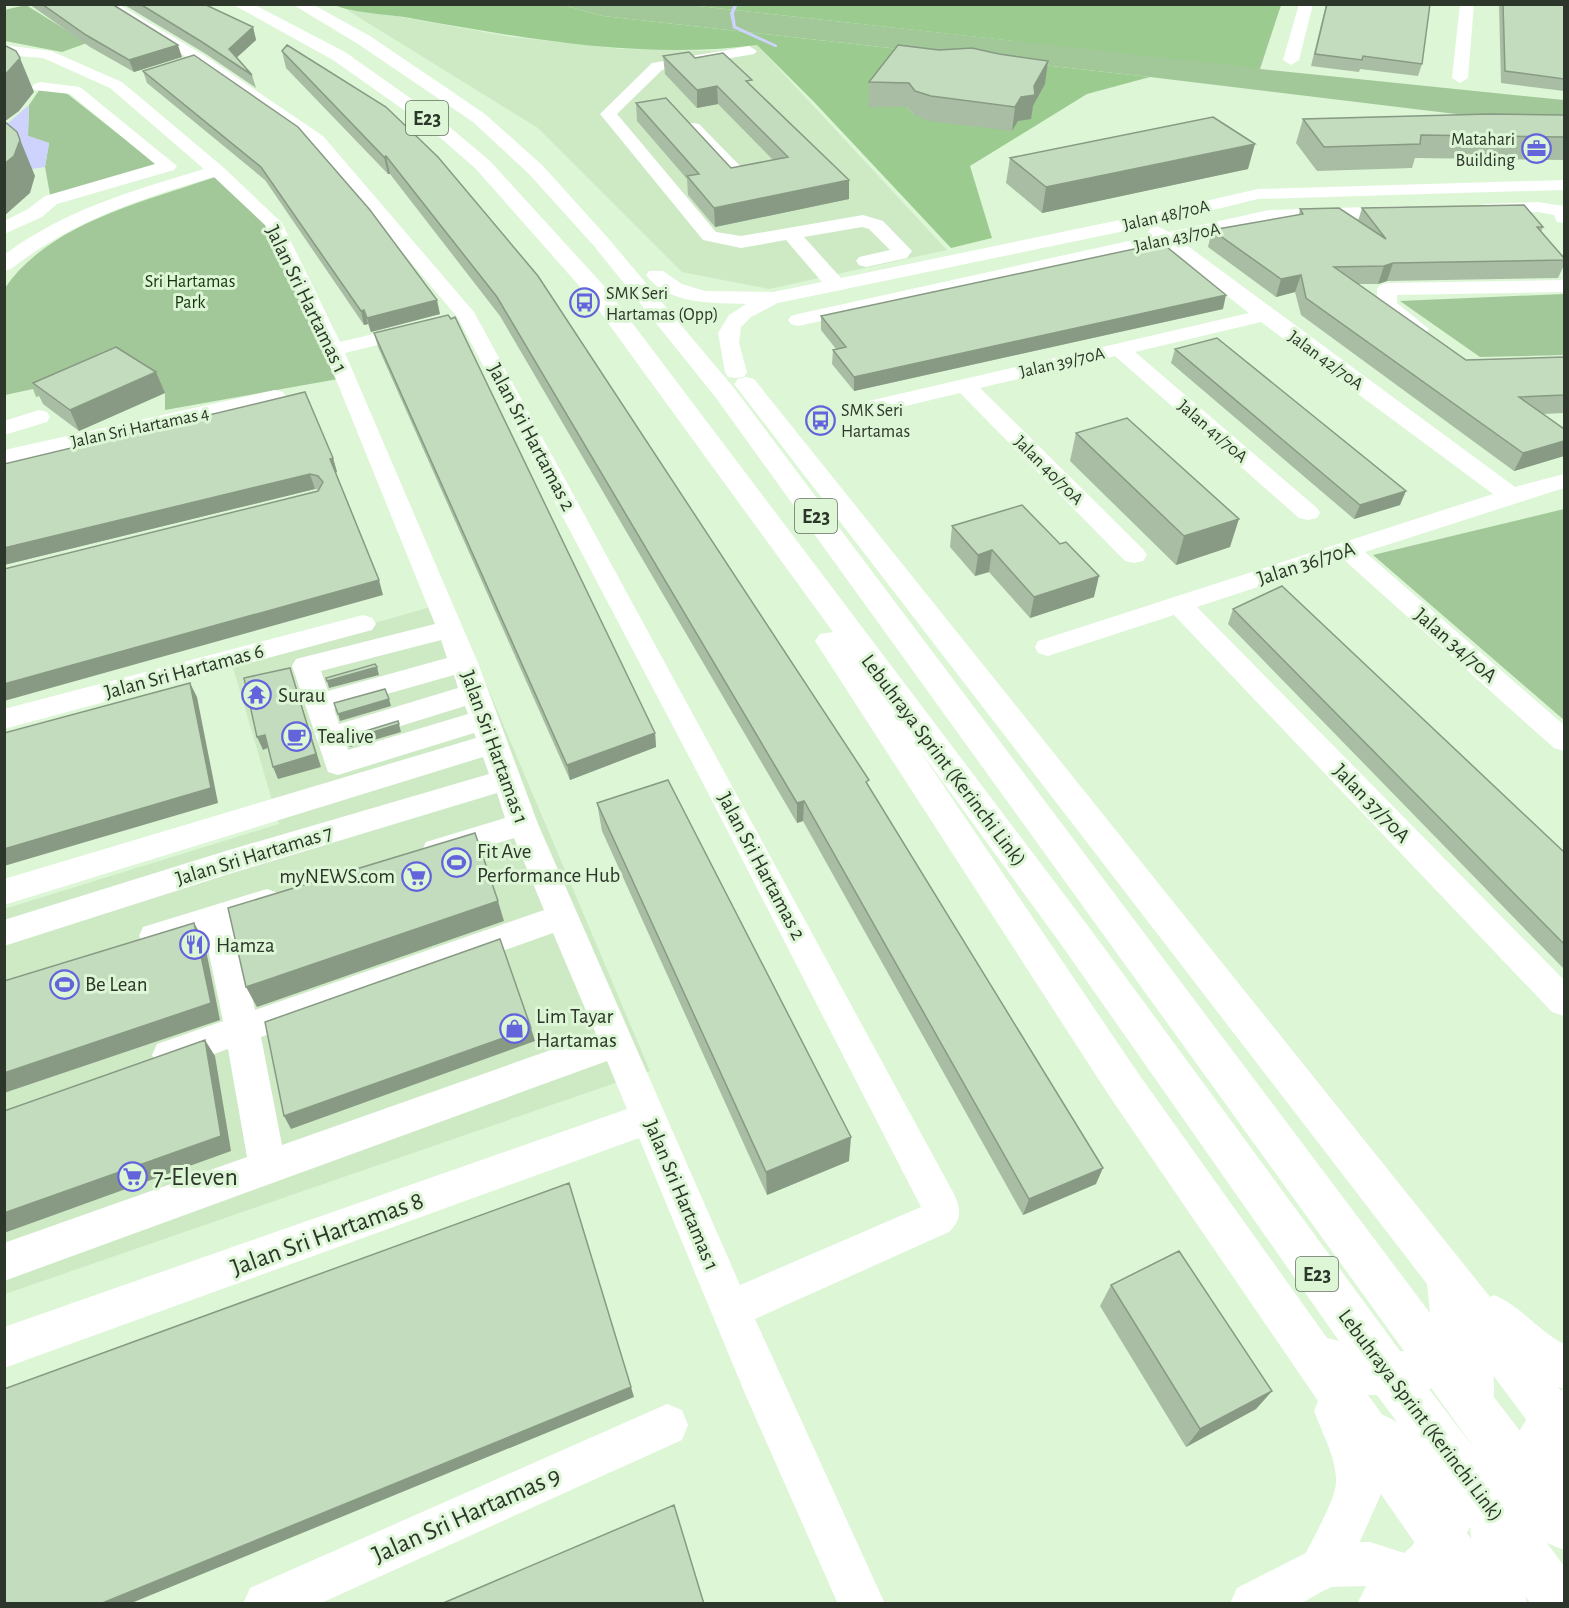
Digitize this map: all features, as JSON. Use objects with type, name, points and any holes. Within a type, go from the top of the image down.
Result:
[{"type":"highway","name":"Lebuhraya Sprint (Kerinchi Link)","points":[[240,4],[339,56],[434,123],[483,165],[582,274],[1078,940],[1397,1385],[1562,1604]]},
{"type":"highway","name":"Lebuhraya Sprint (Kerinchi Link)","points":[[300,4],[363,40],[479,118],[536,170],[601,242],[725,393],[1503,1450],[1564,1526]]},
{"type":"highway","points":[[479,118],[515,134],[580,191],[691,315]]},
{"type":"highway","points":[[710,339],[1560,1420]]},
{"type":"highway","points":[[641,351],[1124,1085],[1486,1604]]},
{"type":"highway","points":[[1312,1356],[1368,1372],[1402,1374],[1420,1370],[1444,1347],[1454,1330],[1453,1285]]},
{"type":"highway","points":[[1453,1285],[1537,1354],[1564,1368]]},
{"type":"highway","points":[[1312,1356],[1351,1448],[1360,1484],[1355,1502],[1324,1565]]},
{"type":"street","name":"Jalan Sri Hartamas 2","points":[[107,4],[190,62],[317,140],[450,320],[716,779],[941,1207],[941,1214],[936,1219],[730,1309]]},
{"type":"street","points":[[1291,60],[1306,4]]},
{"type":"street","points":[[1460,78],[1467,4]]},
{"type":"street","name":"Jalan Sri Hartamas 1","points":[[4,50],[46,54],[124,82],[273,223],[333,350],[450,629],[523,824],[730,1309],[862,1604]]},
{"type":"street","points":[[749,51],[657,66],[608,114],[710,236],[741,242],[862,221],[870,222],[902,251],[900,254],[822,270]]},
{"type":"street","points":[[4,229],[35,213],[51,200],[168,166],[74,90],[40,87]]},
{"type":"street","points":[[620,102],[648,102]]},
{"type":"street","points":[[680,114],[740,176]]},
{"type":"street","points":[[4,265],[14,247],[71,220],[130,197],[217,171]]},
{"type":"street","name":"Jalan 48/70A","points":[[656,275],[682,291],[703,297],[773,298],[1144,221],[1258,194],[1564,185]]},
{"type":"street","points":[[1468,210],[1538,207],[1563,215]]},
{"type":"street","name":"Jalan 43/70A","points":[[798,320],[1269,216],[1421,211]]},
{"type":"street","name":"Jalan 42/70A","points":[[1144,221],[1265,315],[1511,496]]},
{"type":"street","points":[[790,233],[836,285]]},
{"type":"street","points":[[1434,340],[1387,305],[1387,289],[1564,286]]},
{"type":"street","name":"Jalan 48/70A","points":[[736,372],[726,334],[728,326],[737,318],[773,298]]},
{"type":"street","name":"Jalan 39/70A","points":[[860,410],[1265,315]]},
{"type":"street","points":[[333,350],[450,320]]},
{"type":"street","name":"Jalan 41/70A","points":[[1118,348],[1308,513]]},
{"type":"street","name":"Jalan 40/70A","points":[[964,385],[1134,555]]},
{"type":"street","name":"Jalan Sri Hartamas 4","points":[[4,457],[275,397]]},
{"type":"street","points":[[4,428],[39,417]]},
{"type":"street","name":"Jalan 36/70A","points":[[1048,647],[1511,496],[1564,481]]},
{"type":"street","name":"Jalan 34/70A","points":[[1347,550],[1564,741]]},
{"type":"street","name":"Jalan 37/70A","points":[[1179,604],[1564,1002]]},
{"type":"street","name":"Jalan Sri Hartamas 6","points":[[4,718],[363,624]]},
{"type":"street","points":[[243,680],[450,629]]},
{"type":"street","points":[[319,704],[464,663]]},
{"type":"street","points":[[286,785],[332,771],[333,751],[306,666]]},
{"type":"street","points":[[333,751],[484,718]]},
{"type":"street","points":[[4,892],[221,826],[484,718]]},
{"type":"street","name":"Jalan Sri Hartamas 7","points":[[4,933],[229,862],[505,780]]},
{"type":"street","points":[[410,858],[523,824]]},
{"type":"street","points":[[221,826],[229,862]]},
{"type":"street","points":[[128,944],[297,893]]},
{"type":"street","points":[[145,1063],[563,916]]},
{"type":"street","points":[[218,917],[268,1168]]},
{"type":"street","points":[[4,1262],[617,1042]]},
{"type":"street","name":"Jalan Sri Hartamas 8","points":[[4,1348],[649,1118]]},
{"type":"street","points":[[1395,1591],[1428,1562],[1441,1538],[1457,1507],[1474,1439],[1471,1353],[1453,1285]]},
{"type":"street","points":[[1354,1416],[1425,1467],[1464,1483],[1498,1481],[1518,1474],[1564,1473]]},
{"type":"street","points":[[1504,1604],[1497,1576],[1492,1527],[1505,1489],[1560,1420]]},
{"type":"street","name":"Jalan Sri Hartamas 9","points":[[266,1604],[667,1425]]},
{"type":"street","points":[[1253,1604],[1324,1565],[1348,1563],[1370,1564],[1395,1591],[1486,1604]]},
{"type":"shaded area","points":[[334,5],[563,5],[603,16],[1150,77],[1087,94],[970,166],[992,238],[951,248],[815,103],[757,45],[714,49],[628,49],[500,34]],"holes":[[[1044,85],[1031,110],[1018,121],[914,115],[907,107],[883,107]]]},
{"type":"shaded area","points":[[689,5],[1281,5],[1257,68]]},
{"type":"shaded area","points":[[347,10],[379,13],[512,37],[622,49],[713,51],[757,45],[947,250],[769,289],[682,272],[538,128]]},
{"type":"shaded area","points":[[451,601],[650,1071],[5,1294],[4,909],[279,824],[232,664]]},
{"type":"green space","points":[[26,5],[87,43],[62,52],[5,41],[4,10]]},
{"type":"green space","points":[[563,5],[689,5],[1015,41],[1091,5],[1281,5],[1260,69],[1564,100],[1564,127],[1150,77],[603,16]]},
{"type":"green space","points":[[40,89],[65,92],[160,167],[51,200],[45,167],[49,143],[28,136],[29,105]]},
{"type":"green space","name":"Sri Hartamas Park","points":[[218,176],[270,224],[338,379],[165,410],[165,393],[78,388],[36,397],[33,389],[5,395],[5,288],[24,265],[47,246],[73,230],[131,205]]},
{"type":"green space","points":[[1564,294],[1564,355],[1480,357],[1400,301]]},
{"type":"green space","points":[[1564,509],[1564,720],[1373,555]]},
{"type":"water","points":[[29,105],[28,136],[49,143],[45,167],[32,169],[16,153],[7,124]]},
{"type":"building","points":[[42,4],[112,4],[178,45],[129,60],[86,35]]},
{"type":"building","points":[[140,4],[204,4],[253,27],[229,49],[252,75],[202,42]]},
{"type":"building","points":[[1327,4],[1430,4],[1422,64],[1363,56],[1362,60],[1315,54]]},
{"type":"building","points":[[1503,4],[1564,4],[1564,79],[1505,71]]},
{"type":"building","points":[[4,45],[16,51],[20,58],[4,76]]},
{"type":"building","points":[[287,45],[386,107],[438,157],[538,276],[869,780],[866,782],[1103,1168],[1029,1199],[804,801],[797,803],[497,297],[386,156],[384,157],[282,51]]},
{"type":"building","points":[[898,45],[939,50],[972,48],[1048,61],[1034,86],[1035,95],[1021,97],[1015,107],[931,96],[915,91],[909,83],[869,82]]},
{"type":"building","points":[[689,52],[695,58],[723,53],[752,80],[746,81],[849,180],[714,208],[687,176],[699,174],[636,103],[666,98],[731,168],[788,157],[717,86],[697,90],[663,56]]},
{"type":"building","points":[[194,55],[298,127],[370,210],[437,300],[367,318],[364,310],[361,311],[261,167],[143,71]]},
{"type":"building","points":[[1489,114],[1564,115],[1564,137],[1421,135],[1420,144],[1324,147],[1303,119]]},
{"type":"building","points":[[1213,117],[1255,144],[1046,187],[1010,158]]},
{"type":"building","points":[[4,121],[17,132],[20,140],[14,156],[4,164]]},
{"type":"building","points":[[1524,205],[1543,227],[1537,227],[1564,260],[1393,263],[1384,266],[1334,267],[1466,360],[1564,357],[1564,395],[1519,397],[1564,429],[1564,441],[1523,453],[1306,298],[1301,275],[1281,279],[1212,230],[1303,214],[1300,209],[1339,208],[1386,239],[1362,208]]},
{"type":"building","points":[[1162,243],[1226,295],[854,377],[833,350],[846,347],[821,316]]},
{"type":"building","points":[[448,315],[451,319],[455,317],[655,733],[567,765],[374,333]]},
{"type":"building","points":[[1217,338],[1406,491],[1360,505],[1175,349]]},
{"type":"building","points":[[116,347],[156,372],[70,410],[33,383]]},
{"type":"building","points":[[305,392],[333,458],[330,459],[379,580],[4,684],[4,569],[318,491],[323,482],[318,476],[310,474],[4,548],[4,464]]},
{"type":"building","points":[[1127,418],[1239,519],[1184,536],[1076,433]]},
{"type":"building","points":[[1022,505],[1060,544],[1066,542],[1099,576],[1034,597],[992,550],[978,555],[952,526]]},
{"type":"building","points":[[1282,586],[1564,852],[1564,944],[1233,609]]},
{"type":"building","points":[[375,664],[377,667],[327,681],[326,678]]},
{"type":"building","points":[[290,668],[316,754],[273,767],[265,735],[257,737],[244,678]]},
{"type":"building","points":[[190,683],[211,788],[4,849],[4,733]]},
{"type":"building","points":[[385,689],[389,699],[338,714],[334,703]]},
{"type":"building","points":[[398,721],[399,724],[347,740],[346,737]]},
{"type":"building","points":[[668,780],[851,1137],[766,1172],[597,803]]},
{"type":"building","points":[[475,833],[498,901],[246,987],[228,908]]},
{"type":"building","points":[[194,923],[211,1003],[4,1073],[4,981]]},
{"type":"building","points":[[500,939],[531,1028],[284,1116],[265,1022]]},
{"type":"building","points":[[205,1040],[221,1136],[4,1213],[4,1111]]},
{"type":"building","points":[[569,1183],[631,1387],[100,1604],[4,1604],[4,1389]]},
{"type":"building","points":[[1179,1251],[1272,1391],[1200,1429],[1111,1285]]},
{"type":"building","points":[[674,1505],[704,1604],[441,1604]]},
{"type":"waterway","points":[[736,4],[732,13],[734,27],[776,46]]},
{"type":"place","name":"Matahari Building","points":[[1536,149]]},
{"type":"place","name":"SMK Seri Hartamas (Opp)","points":[[585,303]]},
{"type":"place","name":"SMK Seri Hartamas","points":[[820,420]]},
{"type":"place","name":"Surau","points":[[257,695]]},
{"type":"place","name":"Tealive","points":[[296,736]]},
{"type":"place","name":"Fit Ave Performance Hub","points":[[456,863]]},
{"type":"place","name":"myNEWS.com","points":[[416,876]]},
{"type":"place","name":"Hamza","points":[[195,945]]},
{"type":"place","name":"Be Lean","points":[[64,984]]},
{"type":"place","name":"Lim Tayar Hartamas","points":[[515,1028]]},
{"type":"place","name":"7-Eleven","points":[[132,1176]]}]
